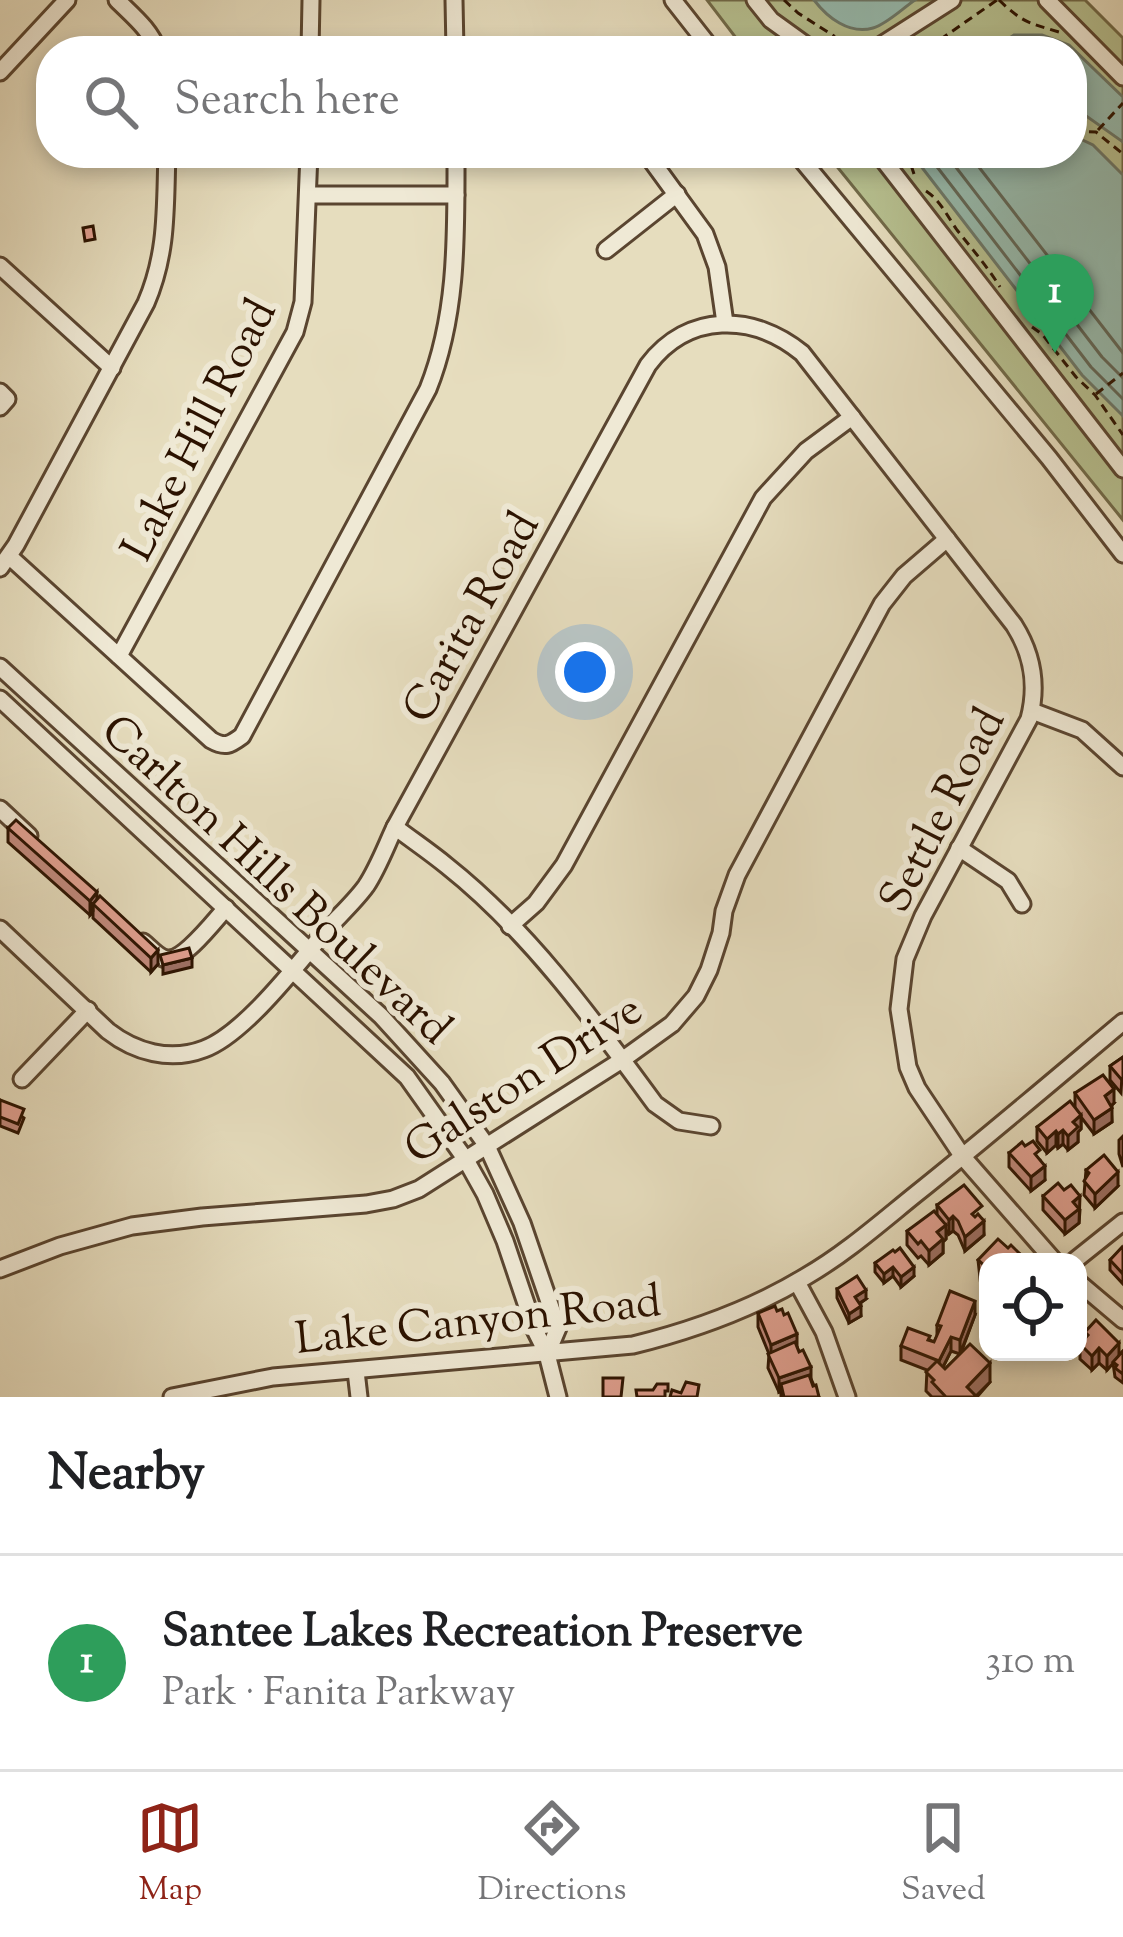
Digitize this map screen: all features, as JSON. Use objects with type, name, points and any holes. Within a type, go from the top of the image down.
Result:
[{"type":"street","points":[[0,72],[68,0]]},
{"type":"street","points":[[117,0],[149,36]]},
{"type":"street","points":[[310,36],[311,0]]},
{"type":"street","points":[[454,0],[454,36]]},
{"type":"street","points":[[673,0],[701,36]]},
{"type":"street","points":[[755,0],[793,36]]},
{"type":"street","points":[[896,36],[952,0]]},
{"type":"street","points":[[1047,0],[1083,36]]},
{"type":"street","points":[[1087,41],[1123,77]]},
{"type":"street","points":[[167,168],[165,236],[158,277],[5,563],[221,746],[242,736],[428,389],[452,301],[456,168]]},
{"type":"street","name":"Lake Hill Road","points":[[119,656],[295,332],[303,302],[309,168]]},
{"type":"street","points":[[657,168],[705,234],[717,267],[725,323]]},
{"type":"street","points":[[808,168],[1123,554]]},
{"type":"street","points":[[890,168],[1123,469]]},
{"type":"street","points":[[606,250],[677,194]]},
{"type":"street","points":[[308,195],[456,195]]},
{"type":"street","points":[[0,266],[112,368]]},
{"type":"street","name":"Settle Road","points":[[725,323],[760,329],[802,353],[1021,636],[1034,672],[1032,711],[1026,727],[908,950],[899,1009],[916,1088],[963,1157],[1047,1253]]},
{"type":"street","name":"Carita Road","points":[[0,929],[128,1045],[162,1054],[186,1054],[231,1034],[366,886],[648,364],[685,332],[725,323]]},
{"type":"street","points":[[0,392],[8,399],[0,407]]},
{"type":"street","points":[[511,926],[536,903],[564,865],[763,498],[806,452],[851,417]]},
{"type":"street","name":"Galston Drive","points":[[0,1269],[132,1226],[392,1199],[419,1189],[466,1160],[672,1024],[696,997],[722,933],[737,875],[882,604],[904,576],[947,539]]},
{"type":"street","name":"Carlton Hills Boulevard","points":[[0,668],[381,1016],[442,1083],[487,1146],[522,1223],[558,1328],[547,1354]]},
{"type":"street","name":"Carlton Hills Boulevard","points":[[0,699],[407,1077],[466,1160],[491,1209],[547,1354],[558,1397]]},
{"type":"street","points":[[1032,711],[1082,730],[1123,767]]},
{"type":"street","points":[[0,809],[48,855]]},
{"type":"street","points":[[395,827],[451,868],[547,964],[656,1104],[679,1121],[710,1126]]},
{"type":"street","points":[[959,848],[1008,880],[1022,904]]},
{"type":"street","points":[[129,929],[162,957],[176,958],[226,908]]},
{"type":"street","points":[[22,1079],[88,1010]]},
{"type":"street","name":"Lake Canyon Road","points":[[172,1397],[273,1377],[633,1345],[680,1334],[741,1310],[835,1258],[1123,1022]]},
{"type":"street","points":[[1084,1253],[1123,1222]]},
{"type":"street","points":[[797,1282],[824,1332],[847,1397]]},
{"type":"street","points":[[1087,1290],[1123,1320]]},
{"type":"street","points":[[356,1371],[359,1397]]},
{"type":"path","points":[[784,0],[834,36]]},
{"type":"path","points":[[945,36],[998,0],[1030,25],[1064,36]]},
{"type":"path","points":[[1096,132],[1123,103]]},
{"type":"path","points":[[1087,131],[1096,132],[1123,154]]},
{"type":"path","points":[[912,168],[918,184],[938,199],[975,248],[1007,302]]},
{"type":"path","points":[[1030,326],[1095,395],[1123,434]]},
{"type":"path","points":[[1095,395],[1123,373]]},
{"type":"green space","points":[[707,0],[1085,0],[1123,38],[1123,520],[838,168],[1087,168],[1087,36],[735,36]]},
{"type":"water","points":[[814,0],[915,0],[884,23],[864,30],[839,23]]},
{"type":"water","points":[[1087,62],[1123,97],[1123,142],[1087,116]]},
{"type":"water","points":[[1087,142],[1123,175],[1123,416],[1082,375],[922,168],[1087,168]]},
{"type":"building","points":[[93,226],[95,239],[85,241],[83,228]]},
{"type":"building","points":[[16,820],[97,892],[90,901],[8,828]]},
{"type":"building","points":[[100,896],[158,950],[151,958],[93,904]]},
{"type":"building","points":[[189,948],[192,958],[163,965],[160,955]]},
{"type":"building","points":[[1123,1057],[1123,1078],[1121,1079],[1110,1066]]},
{"type":"building","points":[[1103,1075],[1114,1089],[1105,1096],[1112,1108],[1094,1120],[1075,1093]]},
{"type":"building","points":[[0,1100],[24,1109],[18,1124],[0,1117]]},
{"type":"building","points":[[1070,1101],[1081,1115],[1073,1122],[1078,1127],[1068,1136],[1063,1130],[1056,1131],[1047,1139],[1037,1127]]},
{"type":"building","points":[[1033,1141],[1040,1150],[1035,1154],[1045,1166],[1031,1177],[1009,1153],[1022,1142],[1025,1146]]},
{"type":"building","points":[[1104,1155],[1118,1172],[1095,1194],[1084,1181],[1086,1170]]},
{"type":"building","points":[[1058,1183],[1064,1190],[1071,1185],[1080,1196],[1073,1202],[1079,1209],[1065,1220],[1043,1196]]},
{"type":"building","points":[[964,1185],[982,1206],[972,1214],[984,1221],[965,1237],[958,1221],[953,1216],[949,1220],[937,1205]]},
{"type":"building","points":[[934,1211],[946,1225],[937,1232],[943,1239],[929,1251],[907,1231]]},
{"type":"building","points":[[998,1239],[1019,1253],[985,1253]]},
{"type":"building","points":[[900,1248],[914,1267],[901,1277],[893,1267],[884,1274],[875,1263]]},
{"type":"building","points":[[1123,1249],[1123,1274],[1110,1260]]},
{"type":"building","points":[[857,1276],[866,1290],[855,1297],[861,1306],[849,1314],[837,1289]]},
{"type":"building","points":[[950,1291],[975,1301],[960,1340],[951,1337],[939,1361],[901,1346],[908,1328],[934,1342]]},
{"type":"building","points":[[775,1306],[784,1315],[788,1313],[797,1334],[771,1345],[758,1313]]},
{"type":"building","points":[[1096,1320],[1119,1343],[1107,1356],[1099,1348],[1092,1356],[1087,1351],[1087,1330]]},
{"type":"building","points":[[795,1342],[811,1367],[779,1378],[768,1354]]},
{"type":"building","points":[[970,1344],[979,1353],[979,1361],[990,1363],[967,1387],[977,1397],[946,1397],[926,1372],[937,1361],[945,1369]]},
{"type":"building","points":[[1123,1351],[1123,1374],[1113,1362]]},
{"type":"building","points":[[809,1375],[819,1397],[784,1397],[781,1384]]},
{"type":"building","points":[[603,1378],[623,1378],[621,1397],[603,1397]]},
{"type":"building","points":[[686,1382],[699,1385],[697,1397],[670,1397],[672,1390],[681,1393]]},
{"type":"building","points":[[657,1384],[668,1384],[665,1397],[637,1397],[636,1390],[653,1390]]},
{"type":"place","name":"Santee Lakes Recreation Preserve","points":[[1055,353]]}]
